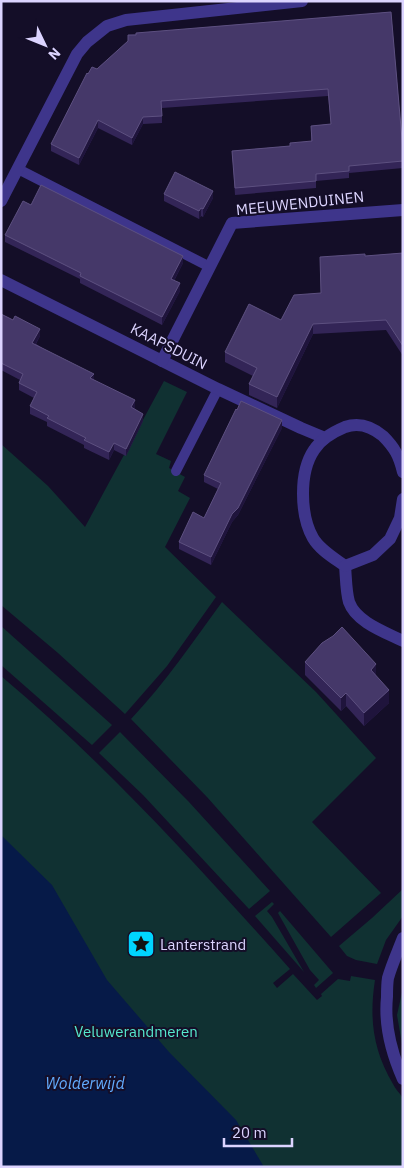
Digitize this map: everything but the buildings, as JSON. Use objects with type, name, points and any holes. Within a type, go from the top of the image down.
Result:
[{"type":"street","points":[[1,201],[77,54],[87,42],[107,26],[126,20],[302,1]]},
{"type":"street","name":"MEEUWENDUINEN","points":[[162,361],[232,223],[403,210]]},
{"type":"street","name":"KAAPSDUIN","points":[[1,280],[218,389],[325,438]]},
{"type":"street","points":[[403,472],[397,451],[384,438],[370,427],[354,424],[325,438],[314,450],[304,474],[303,504],[313,538],[323,549],[345,566],[349,601],[354,613],[364,621],[403,641]]},
{"type":"street","points":[[345,566],[372,555],[390,539],[400,518],[403,500]]},
{"type":"street","points":[[403,938],[388,978],[386,1007],[386,1025],[390,1043],[394,1059],[403,1079]]},
{"type":"lane","points":[[18,169],[210,267]]},
{"type":"lane","points":[[176,471],[218,389]]},
{"type":"green space","points":[[164,381],[187,392],[156,454],[171,461],[169,468],[185,477],[178,491],[190,498],[165,547],[216,597],[167,666],[125,714],[58,653],[1,605],[1,444],[48,486],[85,527]]},
{"type":"green space","points":[[222,602],[316,692],[376,758],[312,822],[381,893],[331,937],[207,797],[131,719],[167,677]]},
{"type":"green space","points":[[1,626],[112,725],[92,745],[1,665]]},
{"type":"green space","name":"Veluwerandmeren","points":[[1,676],[115,780],[290,969],[273,983],[277,988],[293,974],[317,1000],[338,979],[350,981],[351,976],[375,980],[372,1008],[374,1034],[386,1071],[403,1101],[403,1167],[1,1167]]},
{"type":"green space","points":[[120,732],[189,802],[270,891],[249,909],[143,795],[99,753]]},
{"type":"green space","points":[[403,889],[403,916],[386,940],[377,964],[356,960],[347,956],[339,946]]},
{"type":"green space","points":[[272,902],[274,904],[267,911],[304,972],[255,916]]},
{"type":"green space","points":[[280,911],[333,973],[316,988],[314,985],[319,980],[310,970],[278,913]]},
{"type":"green space","points":[[403,988],[403,1050],[397,1015]]},
{"type":"water","name":"Wolderwijd","points":[[1,835],[52,885],[107,980],[169,1052],[236,1120],[264,1167],[1,1167]]},
{"type":"place","name":"Lanterstrand","points":[[141,944]]}]
